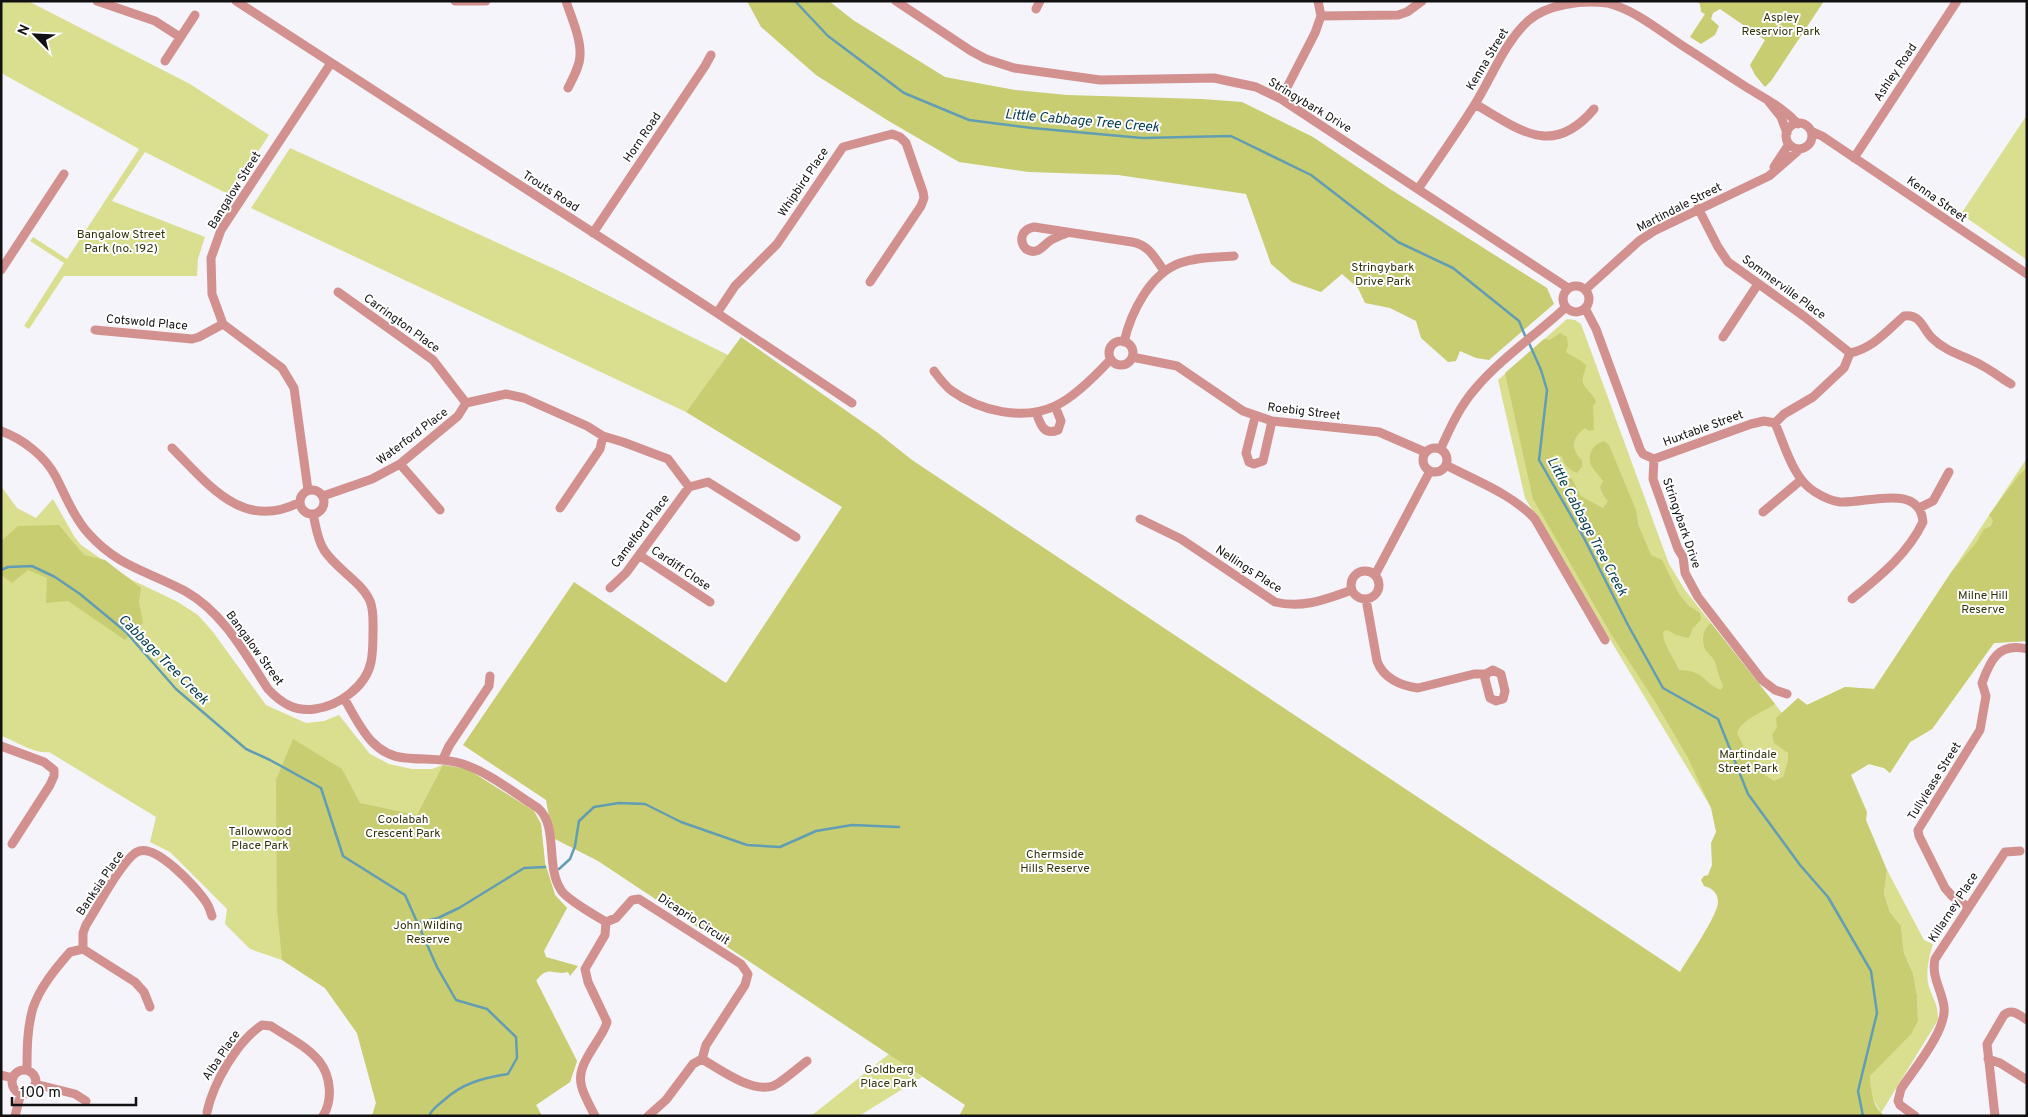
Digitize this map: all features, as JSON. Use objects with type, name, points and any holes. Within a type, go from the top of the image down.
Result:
[{"type":"street","points":[[97,1],[155,21],[180,37]]},
{"type":"street","points":[[120,10],[125,1]]},
{"type":"street","name":"Trouts Road","points":[[236,1],[717,313],[852,404]]},
{"type":"street","points":[[460,2],[486,1]]},
{"type":"street","points":[[566,1],[579,41],[580,54],[578,66],[568,88]]},
{"type":"street","name":"Stringybark Drive","points":[[896,1],[971,51],[986,59],[1014,68],[1100,80],[1214,78],[1256,87],[1281,99],[1568,288],[1578,286],[1585,290]]},
{"type":"street","points":[[1281,99],[1310,44],[1321,16],[1318,1]]},
{"type":"street","points":[[1321,16],[1398,15],[1408,12],[1422,1]]},
{"type":"street","name":"Ashley Road","points":[[1854,158],[1957,1]]},
{"type":"street","name":"Kenna Street","points":[[1418,189],[1475,104],[1510,43],[1528,21],[1544,11],[1568,4],[1607,3],[1634,14],[1769,102],[1787,111],[1798,124],[1806,125],[1811,131],[1822,136],[2027,274]]},
{"type":"street","points":[[165,61],[195,15]]},
{"type":"street","name":"Horn Road","points":[[592,233],[711,55]]},
{"type":"street","name":"Bangalow Street","points":[[223,324],[212,294],[211,258],[214,246],[221,230],[331,63]]},
{"type":"street","name":"Kenna Street","points":[[1769,102],[1781,117],[1789,144]]},
{"type":"street","points":[[1475,104],[1521,130],[1541,136],[1552,136],[1572,130],[1582,123],[1594,109]]},
{"type":"street","points":[[1787,133],[1798,124]]},
{"type":"street","points":[[1810,143],[1811,131]]},
{"type":"street","name":"Whipbird Place","points":[[717,313],[735,286],[777,244],[843,146],[892,134],[900,137],[906,143],[924,198],[921,206],[870,282]]},
{"type":"street","points":[[1769,176],[1789,144],[1794,148],[1800,149],[1810,143],[1833,144]]},
{"type":"street","name":"Martindale Street","points":[[1585,290],[1639,241],[1654,231],[1698,208],[1769,176],[1800,149]]},
{"type":"street","points":[[1,270],[64,174]]},
{"type":"street","name":"Sommerville Place","points":[[1698,208],[1728,262],[1805,317],[1850,353]]},
{"type":"street","points":[[1067,234],[1054,238],[1035,252],[1026,249],[1022,243],[1022,235],[1029,228],[1140,243],[1149,250],[1164,272]]},
{"type":"street","points":[[1124,342],[1128,325],[1136,308],[1147,291],[1164,272],[1179,263],[1234,256]]},
{"type":"street","points":[[1723,337],[1758,284]]},
{"type":"street","points":[[1568,288],[1563,295],[1566,307],[1573,311],[1585,308]]},
{"type":"street","points":[[1585,290],[1588,297],[1585,308],[1596,329],[1640,449],[1643,454],[1654,459]]},
{"type":"street","name":"Carrington Place","points":[[338,292],[433,360],[466,403]]},
{"type":"street","points":[[1441,448],[1463,405],[1474,389],[1566,307]]},
{"type":"street","points":[[1852,599],[1888,569],[1908,548],[1922,522],[1919,508],[1913,502],[1897,498],[1839,502],[1825,498],[1801,480],[1775,423],[1784,414],[1813,397],[1844,368],[1850,353],[1868,347],[1904,316],[1910,315],[1916,317],[1933,339],[1942,346],[1980,364],[2011,384]]},
{"type":"street","points":[[223,324],[282,368],[294,388],[308,490]]},
{"type":"street","name":"Cotswold Place","points":[[95,330],[192,339],[199,338],[223,324]]},
{"type":"street","points":[[934,371],[951,391],[975,403],[1002,412],[1036,412],[1055,406],[1098,373],[1112,359],[1110,352],[1113,345],[1124,342],[1130,346],[1132,357]]},
{"type":"street","name":"Roebig Street","points":[[1112,359],[1116,364],[1123,365],[1129,362],[1132,357],[1177,366],[1242,412],[1254,417],[1272,422],[1369,430],[1388,435],[1425,452]]},
{"type":"street","points":[[466,403],[506,394],[524,398],[588,426],[603,436],[668,459],[689,487],[708,482],[796,537]]},
{"type":"street","name":"Waterford Place","points":[[323,496],[378,477],[400,464],[458,416],[466,403]]},
{"type":"street","points":[[1036,412],[1044,429],[1054,432],[1058,430],[1061,421],[1055,406]]},
{"type":"street","points":[[1254,417],[1246,453],[1249,462],[1254,464],[1263,461],[1272,422]]},
{"type":"street","name":"Huxtable Street","points":[[1654,459],[1751,424],[1764,421],[1775,423]]},
{"type":"street","name":"Bangalow Street","points":[[1,430],[32,448],[43,460],[55,476],[86,531],[110,553],[132,568],[185,591],[216,615],[232,635],[268,689],[281,702],[294,708],[311,709],[331,704],[344,698],[360,683],[370,667],[373,636],[373,611],[370,600],[332,561],[324,550],[318,538],[313,514]]},
{"type":"street","points":[[560,508],[600,449],[603,436]]},
{"type":"street","points":[[172,448],[232,504],[259,512],[286,508],[300,502]]},
{"type":"street","points":[[1430,471],[1423,461],[1425,452],[1430,448],[1441,448]]},
{"type":"street","points":[[1430,471],[1439,471],[1446,465],[1446,454],[1441,448]]},
{"type":"street","name":"Stringybark Drive","points":[[1654,459],[1653,479],[1678,549],[1683,557],[1685,573],[1694,589],[1762,680],[1775,690],[1787,694]]},
{"type":"street","points":[[400,464],[440,510]]},
{"type":"street","points":[[1446,465],[1514,501],[1535,519],[1605,640]]},
{"type":"street","points":[[1375,575],[1430,471]]},
{"type":"street","points":[[1919,508],[1933,501],[1949,472]]},
{"type":"street","points":[[1763,512],[1801,480]]},
{"type":"street","name":"Camelford Place","points":[[610,588],[626,573],[689,487]]},
{"type":"street","points":[[308,490],[318,491],[323,496],[323,508],[313,514],[306,512],[300,502],[302,495],[308,490]]},
{"type":"street","name":"Nellings Place","points":[[1140,519],[1181,539],[1275,602],[1288,605],[1313,603],[1352,590]]},
{"type":"street","name":"Cardiff Close","points":[[639,555],[710,602]]},
{"type":"street","points":[[1368,571],[1375,575],[1379,584],[1374,596],[1366,599],[1358,597],[1352,590],[1351,582],[1359,572],[1368,571]]},
{"type":"street","points":[[1366,599],[1377,662],[1380,669],[1393,680],[1409,687],[1418,688],[1474,674],[1486,674]]},
{"type":"street","name":"Tullylease Street","points":[[1968,907],[1952,896],[1946,888],[1919,836],[1918,830],[1921,822],[1980,730],[1986,696],[1982,683],[1990,663],[1997,654],[2010,648],[2027,649]]},
{"type":"street","points":[[443,760],[449,746],[489,686],[490,676]]},
{"type":"street","points":[[344,698],[367,738],[385,752],[404,758],[443,760],[478,770],[543,812],[548,825],[551,864],[561,892],[606,922],[605,935],[585,969],[588,982],[607,1022],[583,1064],[579,1078],[595,1116]]},
{"type":"street","points":[[1,746],[44,762],[54,770],[54,776],[50,785],[12,844]]},
{"type":"street","name":"Banksia Place","points":[[83,950],[83,933],[86,926],[123,868],[137,852],[144,850],[151,852],[171,865],[206,902],[212,916]]},
{"type":"street","name":"Killarney Place","points":[[1915,1116],[1902,1108],[1898,1101],[1901,1089],[1942,1025],[1944,1008],[1935,978],[1936,959],[2005,852],[2020,851]]},
{"type":"street","name":"Dicaprio Circuit","points":[[606,922],[616,918],[632,900],[639,899],[745,969],[748,974],[745,985],[706,1045],[702,1059],[693,1064],[666,1100],[648,1116]]},
{"type":"street","points":[[27,1070],[18,1072],[13,1078],[13,1087],[21,1093],[30,1092],[35,1084],[34,1076],[27,1070],[27,1042],[31,1018],[38,998],[70,952],[83,950],[135,982],[144,992],[150,1007]]},
{"type":"street","points":[[1995,1116],[1987,1041],[2008,1012],[2014,1012],[2027,1020]]},
{"type":"street","name":"Alba Place","points":[[207,1112],[210,1094],[240,1045],[254,1030],[262,1025],[271,1026],[319,1061],[327,1077],[330,1094],[328,1108],[323,1116]]},
{"type":"street","points":[[702,1059],[742,1082],[759,1087],[773,1086],[807,1061]]},
{"type":"street","points":[[1988,1059],[2006,1066],[2027,1080]]},
{"type":"street","points":[[1,1076],[13,1078]]},
{"type":"street","points":[[35,1084],[74,1094],[86,1101]]},
{"type":"street","points":[[15,1116],[21,1093]]},
{"type":"green space","name":"Bangalow Street Park (no. 192)","points":[[1,1],[28,1],[190,84],[269,135],[230,195],[145,152],[112,201],[205,237],[198,259],[197,276],[64,276],[29,329],[24,326],[64,263],[30,241],[33,237],[67,259],[139,149],[1,73]]},
{"type":"green space","name":"Stringybark Drive Park","points":[[747,1],[829,1],[853,20],[945,77],[1015,90],[1067,95],[1242,102],[1313,137],[1390,189],[1547,288],[1554,304],[1489,360],[1476,358],[1460,351],[1456,361],[1448,362],[1421,338],[1416,321],[1390,308],[1365,303],[1358,288],[1342,274],[1321,292],[1292,282],[1271,264],[1246,194],[1118,175],[1029,172],[959,162],[887,120],[816,75],[761,27]]},
{"type":"green space","name":"Aspley Reservior Park","points":[[1697,1],[1824,1],[1771,81],[1765,87],[1755,75],[1750,65],[1765,40],[1720,9],[1713,13],[1711,19],[1719,26],[1715,35],[1701,44],[1690,37],[1705,14],[1701,12],[1700,4]]},
{"type":"green space","points":[[2027,115],[2027,260],[1961,214]]},
{"type":"green space","points":[[290,148],[559,271],[728,355],[686,412],[251,208]]},
{"type":"green space","name":"Martindale Street Park","points":[[1567,319],[1575,320],[1581,324],[1669,564],[1685,590],[1782,713],[1798,698],[1807,705],[1845,687],[1874,689],[2027,458],[2027,641],[1994,643],[1932,729],[1910,742],[1890,773],[1884,768],[1869,764],[1837,776],[1733,844],[1525,498],[1498,380]]},
{"type":"green space","name":"Chermside Hills Reserve","points":[[1560,333],[1567,337],[1568,345],[1566,352],[1586,365],[1583,384],[1596,402],[1593,406],[1594,430],[1589,431],[1585,428],[1577,436],[1574,444],[1578,456],[1582,460],[1582,467],[1577,473],[1574,472],[1566,465],[1562,457],[1556,454],[1553,457],[1553,463],[1557,470],[1572,479],[1581,496],[1603,508],[1608,501],[1600,487],[1603,481],[1590,463],[1590,455],[1596,445],[1604,441],[1609,445],[1636,510],[1638,524],[1651,555],[1662,560],[1679,594],[1688,605],[1700,613],[1701,620],[1693,628],[1689,638],[1676,635],[1667,630],[1663,632],[1667,647],[1679,670],[1695,672],[1721,690],[1723,685],[1715,662],[1705,649],[1703,642],[1705,631],[1711,623],[1775,704],[1744,723],[1737,733],[1748,755],[1763,765],[1765,775],[1774,781],[1783,777],[1788,761],[1788,753],[1774,743],[1772,735],[1777,727],[1776,718],[1798,698],[1807,705],[1845,687],[1874,689],[1952,571],[1976,543],[1984,529],[1991,526],[1993,520],[1989,515],[2019,475],[2027,468],[2027,641],[1994,643],[1932,729],[1910,742],[1890,773],[1884,768],[1869,764],[1851,775],[1867,812],[1866,820],[1887,870],[1884,894],[1890,912],[1901,926],[1904,953],[1913,973],[1917,995],[1918,1021],[1911,1034],[1870,1076],[1875,1103],[1885,1116],[959,1116],[965,1105],[598,861],[553,838],[546,800],[463,745],[574,582],[726,683],[842,507],[686,412],[741,337],[878,433],[912,460],[1680,972],[1717,908],[1718,899],[1716,894],[1710,888],[1704,886],[1701,880],[1704,876],[1708,875],[1712,865],[1711,843],[1716,832],[1711,808],[1688,758],[1656,703],[1611,634],[1533,499],[1505,373],[1544,339],[1550,340]]},
{"type":"green space","points":[[1,486],[17,508],[36,518],[53,499],[81,545],[132,580],[178,602],[198,615],[213,632],[266,705],[306,723],[324,721],[339,715],[370,754],[389,764],[412,769],[432,769],[443,765],[467,769],[534,811],[541,824],[545,863],[555,895],[567,908],[528,964],[577,1061],[570,1082],[536,1105],[542,1116],[372,1116],[376,1103],[357,1033],[325,988],[282,960],[250,949],[225,924],[227,909],[170,852],[150,842],[156,817],[49,752],[31,749],[1,736]]},
{"type":"green space","points":[[59,525],[84,555],[105,560],[141,588],[139,602],[143,623],[125,640],[68,601],[46,603],[47,578],[28,570],[12,583],[1,575],[1,541],[18,526]]},
{"type":"green space","name":"John Wilding Reserve","points":[[293,739],[342,769],[360,803],[417,815],[443,765],[467,769],[534,811],[541,824],[545,863],[555,895],[567,908],[544,951],[546,957],[578,966],[570,976],[568,972],[548,972],[540,976],[536,981],[577,1061],[570,1082],[536,1105],[542,1116],[372,1116],[376,1103],[357,1033],[325,988],[282,960],[277,909],[276,780]]},
{"type":"green space","points":[[1887,870],[1924,940],[1933,944],[1927,976],[1938,1020],[1881,1113],[1871,1095],[1870,1076],[1918,1021],[1917,995],[1913,973],[1904,953],[1901,926],[1890,912],[1884,894]]},
{"type":"green space","name":"Goldberg Place Park","points":[[889,1054],[922,1077],[859,1116],[811,1116]]},
{"type":"waterway","name":"Little Cabbage Tree Creek","points":[[795,1],[828,36],[904,93],[969,120],[1142,138],[1231,136],[1311,175],[1398,242],[1453,268],[1519,321],[1526,338]]},
{"type":"waterway","name":"Little Cabbage Tree Creek","points":[[1529,343],[1541,370],[1547,390],[1539,460],[1584,538],[1628,625],[1663,688],[1718,719],[1748,794],[1800,865],[1828,897],[1871,971],[1877,1013],[1858,1091],[1863,1116]]},
{"type":"waterway","name":"Cabbage Tree Creek","points":[[1,570],[8,567],[32,566],[55,577],[80,594],[126,632],[176,689],[246,749],[321,788],[343,856],[405,895],[437,967],[456,1000],[487,1009],[516,1037],[517,1058],[508,1074],[490,1077],[465,1086],[450,1095],[429,1116]]},
{"type":"waterway","points":[[559,869],[570,859],[575,846],[579,821],[594,807],[619,803],[645,804],[681,822],[747,845],[780,847],[816,831],[852,825],[899,827]]},
{"type":"waterway","points":[[418,923],[438,918],[459,908],[524,868],[545,867]]},
{"type":"park label","name":"Milne Hill Reserve","points":[[1983,602]]},
{"type":"park label","name":"Coolabah Crescent Park","points":[[403,826]]},
{"type":"park label","name":"Tallowwood Place Park","points":[[260,838]]}]
